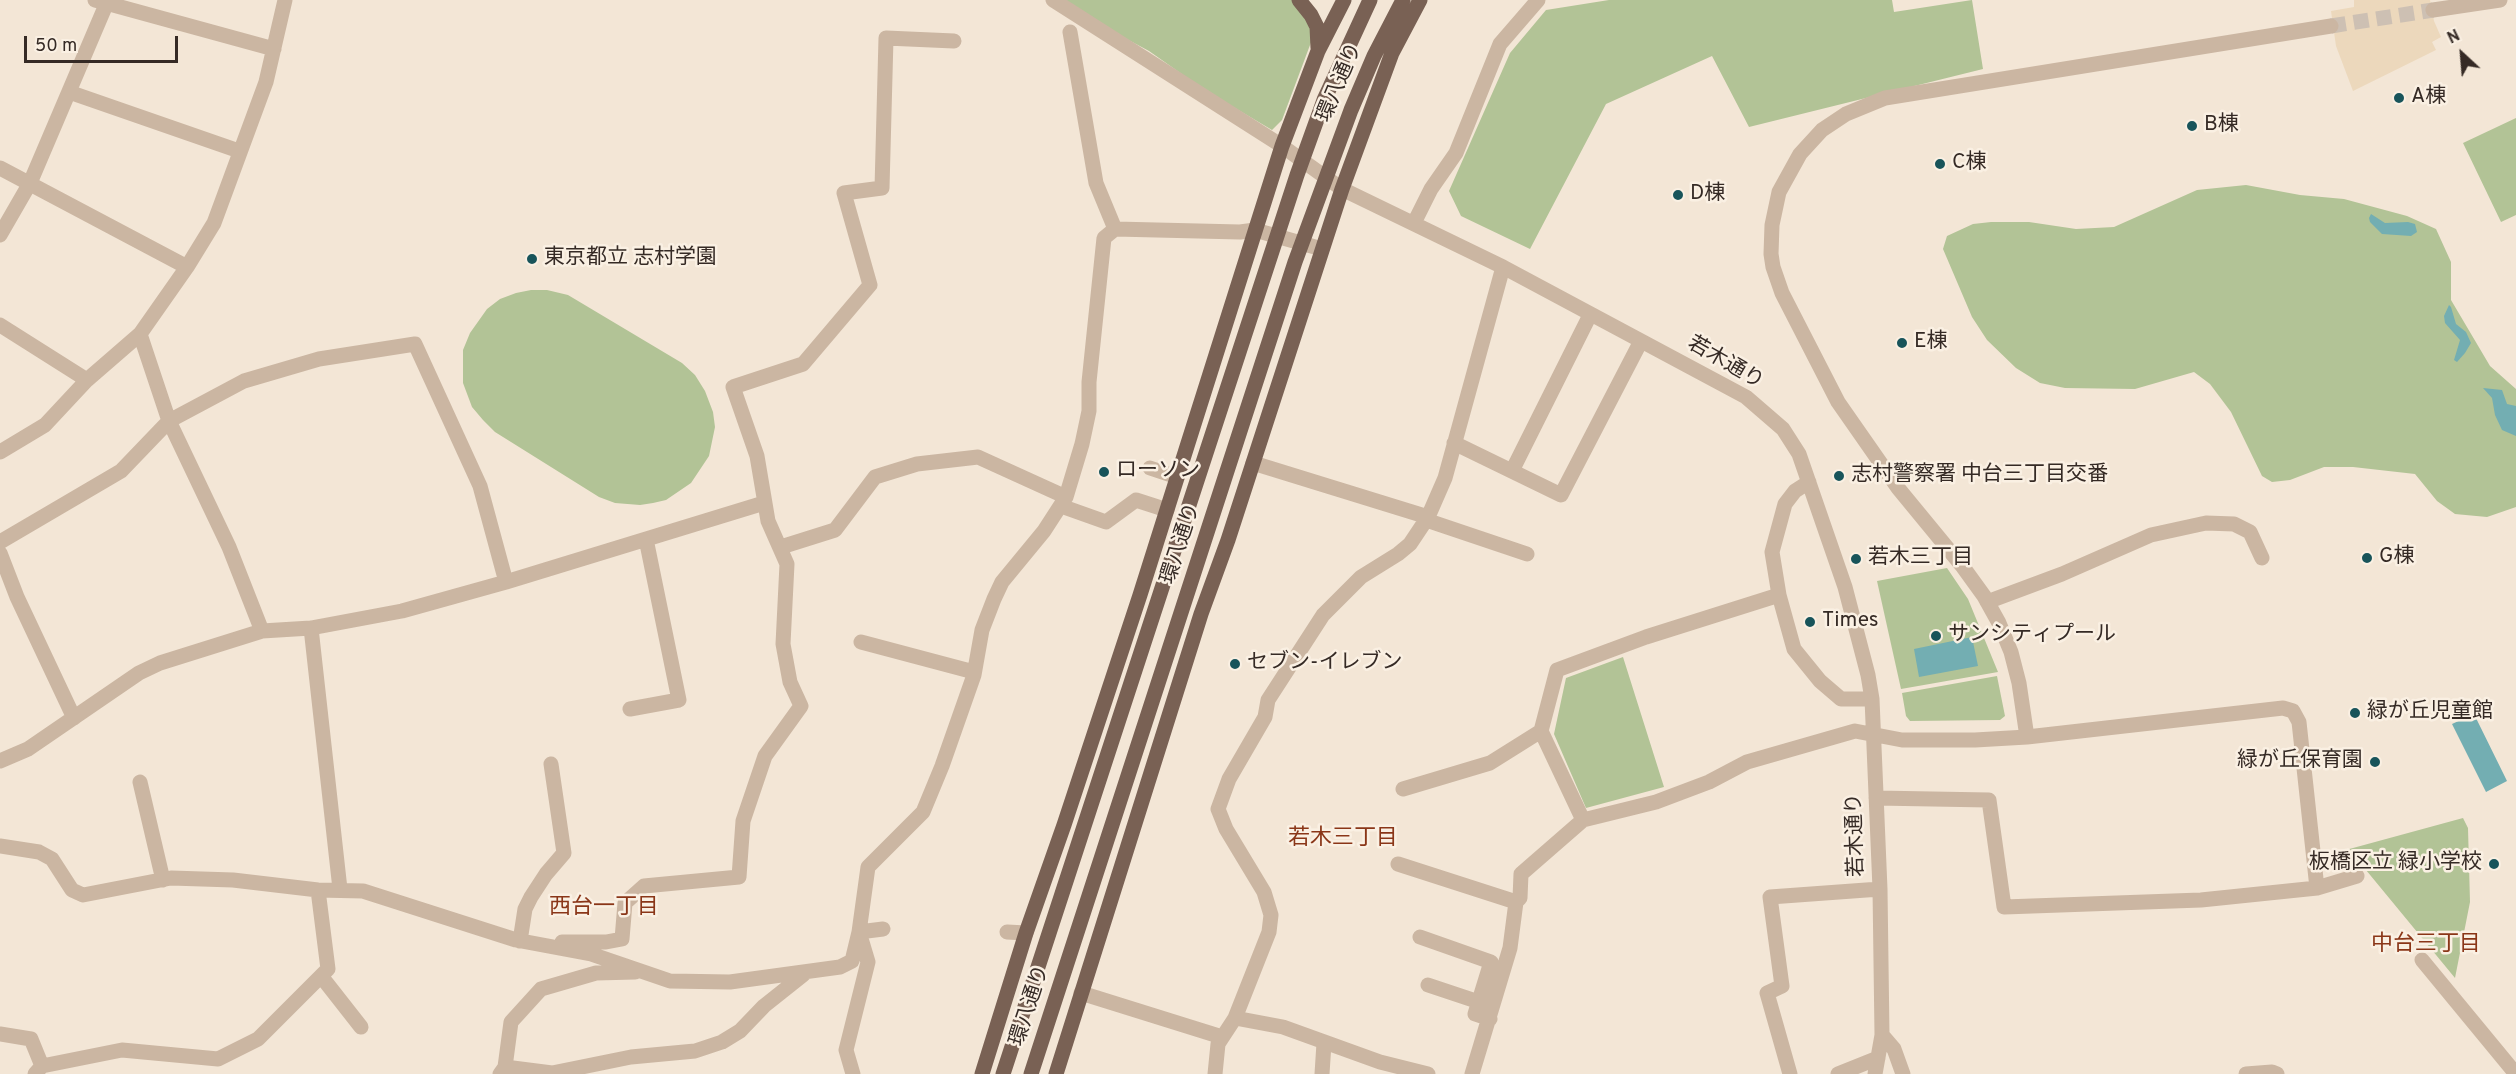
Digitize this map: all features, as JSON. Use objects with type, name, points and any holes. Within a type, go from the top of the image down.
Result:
[{"type":"main road","points":[[1299,0],[1317,27],[1318,51]]},
{"type":"main road","points":[[982,1074],[1026,933],[1140,595],[1282,147],[1318,51],[1344,0]]},
{"type":"main road","name":"環八通り","points":[[1003,1074],[1297,175],[1324,100],[1370,0]]},
{"type":"main road","name":"環八通り","points":[[1031,1074],[1295,262],[1351,110],[1374,56],[1403,0]]},
{"type":"main road","points":[[1056,1074],[1201,614],[1253,463],[1342,189],[1392,53],[1420,0]]},
{"type":"main road","points":[[1083,832],[1140,595]]},
{"type":"main road","points":[[1064,825],[1119,686],[1159,600]]},
{"type":"main road","points":[[1127,848],[1182,612]]},
{"type":"main road","points":[[1106,843],[1201,614]]},
{"type":"street","points":[[0,452],[45,425],[87,380],[140,334],[187,267],[214,223],[266,82],[285,0]]},
{"type":"street","name":"若木通り","points":[[1053,0],[1282,147],[1342,189],[1503,267],[1746,397],[1765,412],[1788,438],[1798,454],[1809,482],[1845,587],[1863,653],[1872,699],[1880,889],[1882,1035],[1875,1074]]},
{"type":"street","points":[[1414,223],[1431,189],[1456,153],[1500,44],[1538,0]]},
{"type":"street","points":[[2433,10],[2500,0]]},
{"type":"street","points":[[0,235],[30,183],[69,92],[104,1],[274,49]]},
{"type":"street","points":[[2027,737],[2023,704],[2011,652],[1987,602],[1963,567],[1898,488],[1838,402],[1782,293],[1773,267],[1772,225],[1779,192],[1792,166],[1810,141],[1834,122],[1858,108],[1885,98],[2331,26]]},
{"type":"street","points":[[1070,32],[1096,183],[1115,229]]},
{"type":"street","points":[[544,945],[572,941],[606,942],[622,939],[626,903],[644,886],[739,878],[743,821],[765,756],[801,706],[790,682],[783,644],[788,564],[768,521],[757,456],[733,387],[804,364],[870,285],[844,193],[882,188],[886,38],[954,41]]},
{"type":"street","points":[[69,92],[239,152]]},
{"type":"street","points":[[0,168],[187,267]]},
{"type":"street","points":[[0,846],[39,852],[52,859],[72,890],[83,895],[163,880],[233,880],[318,890],[363,891],[520,941],[591,954],[670,981],[730,982],[840,968],[852,961],[859,932],[868,867],[922,812],[942,766],[974,672],[982,630],[1002,582],[1044,531],[1063,501],[1082,444],[1089,411],[1089,382],[1104,238],[1115,229],[1240,232],[1255,230],[1322,249]]},
{"type":"street","points":[[1215,1074],[1218,1044],[1235,1018],[1269,932],[1271,915],[1264,892],[1226,829],[1218,809],[1229,778],[1265,717],[1268,700],[1323,615],[1361,577],[1398,555],[1410,544],[1427,518],[1445,478],[1503,267]]},
{"type":"street","points":[[1512,471],[1590,315]]},
{"type":"street","points":[[0,325],[87,380]]},
{"type":"street","points":[[140,334],[169,420],[229,547],[262,631]]},
{"type":"street","points":[[1454,443],[1561,495],[1641,341]]},
{"type":"street","points":[[0,542],[121,471],[169,420],[244,381],[320,358],[416,344],[480,486],[506,582]]},
{"type":"street","points":[[782,547],[835,530],[875,477],[917,464],[978,457],[1106,522],[1136,500],[1167,510]]},
{"type":"street","points":[[1253,463],[1427,518],[1527,554]]},
{"type":"street","points":[[1149,468],[1177,477]]},
{"type":"street","points":[[1809,482],[1796,491],[1785,504],[1772,552],[1779,595],[1794,649],[1820,681],[1840,699],[1872,699]]},
{"type":"street","points":[[0,761],[28,749],[139,673],[160,663],[262,631],[311,628],[402,611],[506,582],[764,503]]},
{"type":"street","points":[[1987,602],[2062,574],[2142,539],[2206,523],[2234,524],[2250,532],[2262,558]]},
{"type":"street","points":[[630,709],[679,700],[646,539]]},
{"type":"street","points":[[0,553],[17,597],[74,718]]},
{"type":"street","points":[[1583,820],[1541,731],[1557,670],[1646,637],[1779,595]]},
{"type":"street","points":[[311,628],[340,889]]},
{"type":"street","points":[[861,642],[974,672]]},
{"type":"street","points":[[1472,1074],[1510,948],[1516,902],[1520,898],[1521,874],[1583,820],[1656,802],[1709,782],[1747,762],[1855,731],[1902,741],[1975,740],[2027,737],[2283,708],[2293,711],[2299,722],[2317,888]]},
{"type":"street","points":[[1403,789],[1490,763],[1541,731]]},
{"type":"street","points":[[520,941],[525,909],[546,874],[564,853],[551,764]]},
{"type":"street","points":[[140,782],[163,880]]},
{"type":"street","points":[[1876,798],[1989,800],[2004,907],[2201,900],[2317,888],[2357,876]]},
{"type":"street","points":[[1398,864],[1516,902]]},
{"type":"street","points":[[1790,1074],[1767,993],[1782,987],[1770,897],[1880,889]]},
{"type":"street","points":[[0,1034],[31,1039],[38,1070],[122,1050],[218,1059],[258,1039],[328,969],[318,890]]},
{"type":"street","points":[[859,932],[884,929]]},
{"type":"street","points":[[853,1074],[846,1050],[868,962],[859,932]]},
{"type":"street","points":[[1007,932],[1026,933]]},
{"type":"street","points":[[1420,937],[1491,962],[1475,1014],[1490,1019]]},
{"type":"street","points":[[2422,960],[2516,1074]]},
{"type":"street","points":[[645,972],[597,973],[541,989],[511,1022],[502,1071],[552,1073],[631,1057],[695,1051],[722,1042],[740,1031],[764,1006],[806,973]]},
{"type":"street","points":[[321,975],[361,1027]]},
{"type":"street","points":[[1428,985],[1479,1002]]},
{"type":"street","points":[[1081,993],[1222,1037]]},
{"type":"street","points":[[1235,1018],[1283,1027],[1380,1062],[1428,1074]]},
{"type":"street","points":[[1882,1035],[1894,1049],[1903,1074]]},
{"type":"street","points":[[1322,1074],[1324,1043]]},
{"type":"street","points":[[1838,1074],[1878,1058]]},
{"type":"street","points":[[2247,1074],[2272,1072],[2277,1074]]},
{"type":"green space","points":[[1064,0],[1294,0],[1306,18],[1313,37],[1282,120],[1272,130],[1203,89],[1149,51],[1091,20]]},
{"type":"green space","points":[[1609,0],[1892,0],[1894,12],[1972,0],[1983,69],[1749,127],[1712,56],[1606,104],[1530,249],[1461,216],[1449,191],[1510,53],[1546,10]]},
{"type":"green space","points":[[2516,118],[2516,215],[2501,222],[2463,143]]},
{"type":"green space","points":[[2246,185],[2300,195],[2344,199],[2407,216],[2436,229],[2451,262],[2451,300],[2490,366],[2516,389],[2516,507],[2487,517],[2455,514],[2437,501],[2415,474],[2353,467],[2324,467],[2290,480],[2272,482],[2262,476],[2231,412],[2210,384],[2194,372],[2135,389],[2065,388],[2040,383],[2016,368],[1987,340],[1972,317],[1943,249],[1947,236],[1973,224],[2029,222],[2076,229],[2114,227],[2197,190]]},
{"type":"green space","points":[[531,290],[547,290],[568,295],[682,363],[695,375],[705,391],[713,412],[715,427],[709,456],[691,483],[666,500],[640,505],[615,503],[599,497],[495,432],[472,407],[463,383],[463,350],[470,333],[487,309],[500,299]]},
{"type":"green space","name":"サンシティプール","points":[[1947,568],[1968,599],[1998,672],[1901,689],[1877,581]]},
{"type":"green space","points":[[1623,657],[1664,787],[1586,808],[1554,734],[1566,678]]},
{"type":"green space","points":[[1997,676],[2005,716],[2000,720],[1910,721],[1906,716],[1902,693]]},
{"type":"green space","points":[[2463,818],[2468,828],[2470,902],[2455,978],[2366,870],[2355,870],[2342,851]]},
{"type":"shaded area","points":[[2354,0],[2430,0],[2434,21],[2441,37],[2432,42],[2436,50],[2353,91],[2336,46],[2331,11],[2354,7]]},
{"type":"water","points":[[2371,214],[2385,223],[2415,224],[2417,232],[2411,236],[2382,234],[2370,222]]},
{"type":"water","points":[[2449,305],[2456,324],[2466,332],[2471,343],[2457,362],[2454,360],[2460,340],[2445,323],[2444,316]]},
{"type":"water","points":[[2483,388],[2502,390],[2507,404],[2516,406],[2516,436],[2502,430],[2495,415],[2492,398]]},
{"type":"water","points":[[1972,637],[1978,666],[1919,677],[1914,649]]},
{"type":"water","points":[[2474,714],[2507,781],[2486,792],[2452,724]]},
{"type":"tunnel","points":[[2331,26],[2433,10]]},
{"type":"place","name":"A棟","points":[[2399,98]]},
{"type":"place","name":"B棟","points":[[2192,126]]},
{"type":"place","name":"C棟","points":[[1940,164]]},
{"type":"place","name":"D棟","points":[[1678,195]]},
{"type":"place","name":"東京都立 志村学園","points":[[532,259]]},
{"type":"place","name":"E棟","points":[[1902,343]]},
{"type":"place","name":"ローソン","points":[[1104,472]]},
{"type":"place","name":"志村警察署 中台三丁目交番","points":[[1839,476]]},
{"type":"place","name":"G棟","points":[[2367,558]]},
{"type":"place","name":"若木三丁目","points":[[1856,559]]},
{"type":"place","name":"Times","points":[[1810,622]]},
{"type":"place","name":"サンシティプール","points":[[1936,636]]},
{"type":"place","name":"セブン-イレブン","points":[[1235,664]]},
{"type":"place","name":"緑が丘児童館","points":[[2355,713]]},
{"type":"place","name":"緑が丘保育園","points":[[2375,762]]},
{"type":"place","name":"板橋区立 緑小学校","points":[[2494,864]]},
{"type":"district","name":"若木三丁目","points":[[1343,840]]},
{"type":"district","name":"西台一丁目","points":[[604,909]]},
{"type":"district","name":"中台三丁目","points":[[2426,946]]}]
